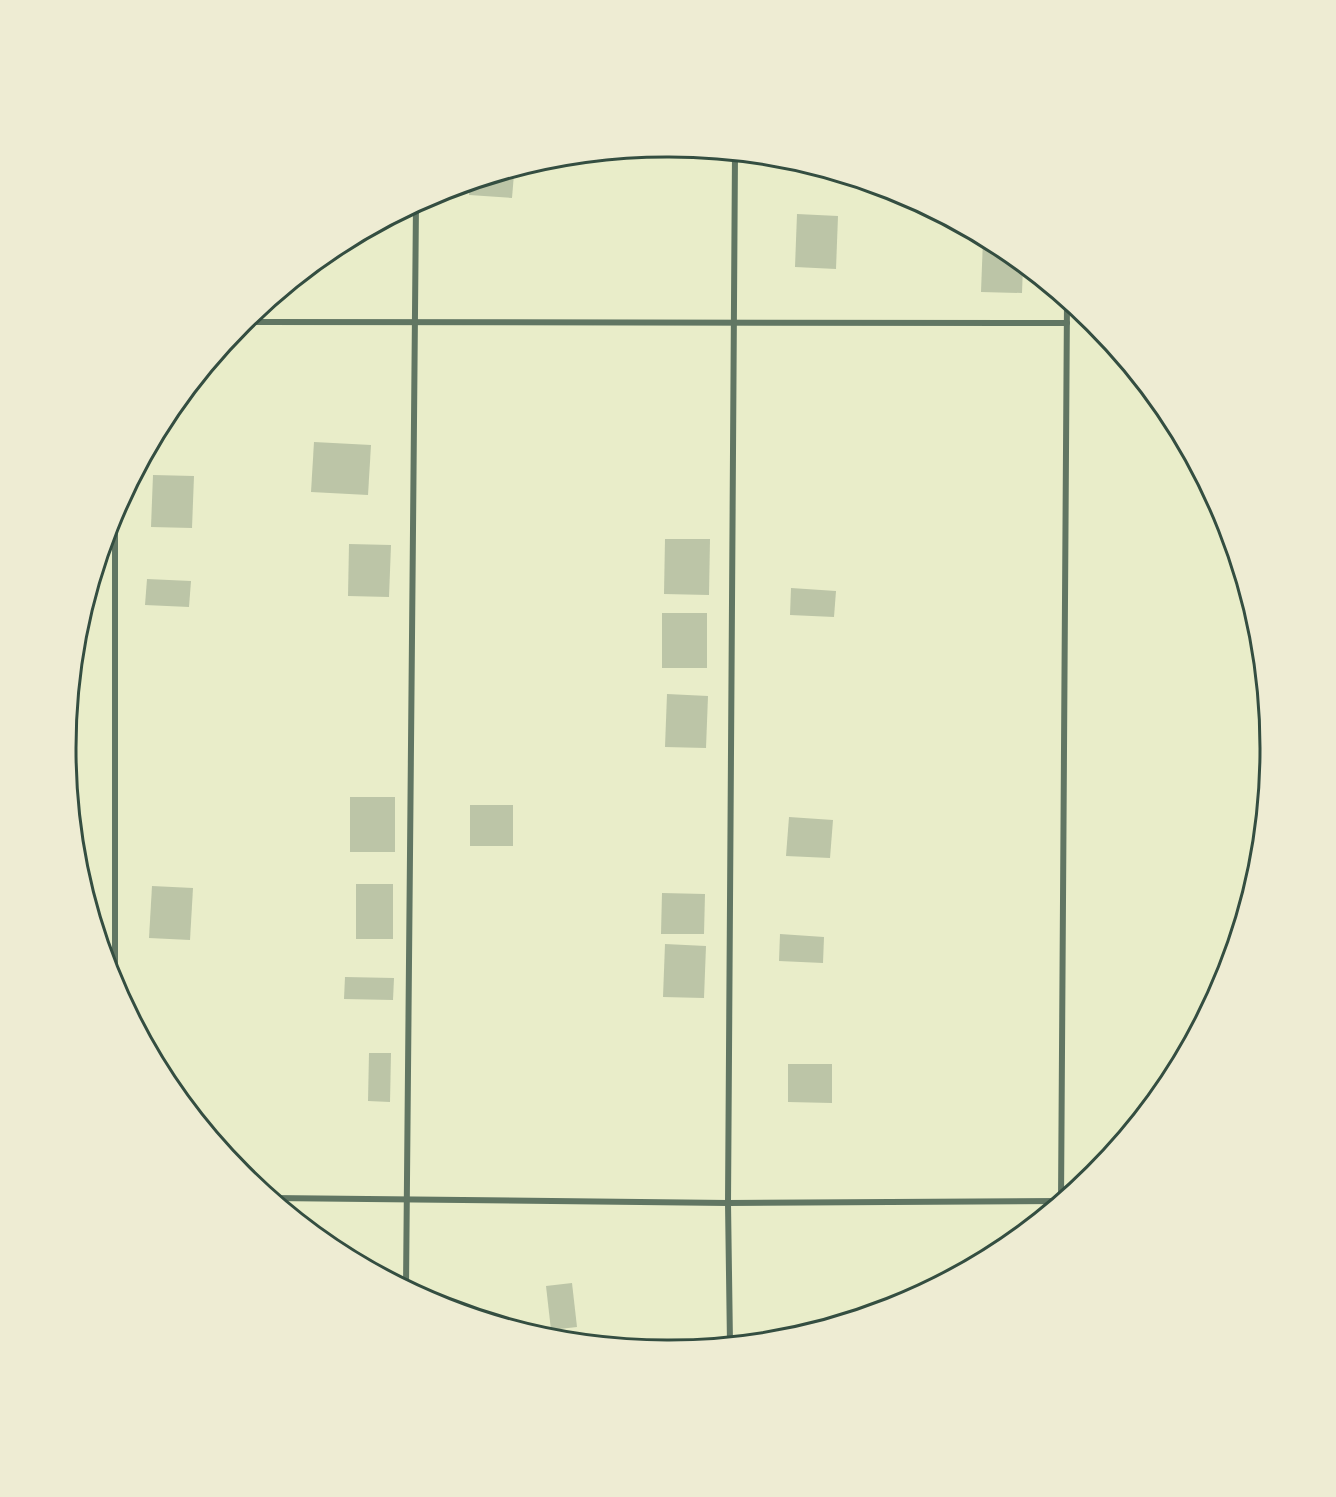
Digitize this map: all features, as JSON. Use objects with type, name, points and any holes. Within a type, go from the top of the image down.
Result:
[{"type":"street","points":[[730,1337],[728,1203],[735,161]]},
{"type":"street","points":[[406,1279],[416,214]]},
{"type":"street","points":[[1061,1190],[1067,312]]},
{"type":"street","points":[[259,322],[1067,323]]},
{"type":"street","points":[[116,537],[116,960]]},
{"type":"street","points":[[284,1198],[728,1203],[1048,1201]]},
{"type":"building","points":[[514,177],[512,198],[469,195],[469,191]]},
{"type":"building","points":[[797,214],[838,216],[836,269],[795,267]]},
{"type":"building","points":[[983,248],[1023,275],[1022,293],[981,292]]},
{"type":"building","points":[[314,442],[371,445],[368,495],[311,492]]},
{"type":"building","points":[[153,475],[194,476],[192,528],[151,527]]},
{"type":"building","points":[[665,539],[710,539],[709,595],[664,594]]},
{"type":"building","points":[[349,544],[391,545],[389,597],[348,596]]},
{"type":"building","points":[[147,579],[191,581],[189,607],[145,605]]},
{"type":"building","points":[[791,588],[836,591],[834,617],[790,615]]},
{"type":"building","points":[[662,613],[707,613],[707,668],[662,668]]},
{"type":"building","points":[[667,694],[708,696],[706,748],[665,747]]},
{"type":"building","points":[[350,797],[395,797],[395,852],[350,852]]},
{"type":"building","points":[[470,805],[513,805],[513,846],[470,846]]},
{"type":"building","points":[[789,817],[833,820],[830,858],[786,856]]},
{"type":"building","points":[[356,884],[393,884],[393,939],[356,939]]},
{"type":"building","points":[[152,886],[193,888],[190,940],[149,938]]},
{"type":"building","points":[[662,893],[705,894],[704,934],[661,934]]},
{"type":"building","points":[[780,934],[824,937],[823,963],[779,961]]},
{"type":"building","points":[[665,944],[706,946],[704,998],[663,997]]},
{"type":"building","points":[[345,977],[394,978],[393,1000],[344,999]]},
{"type":"building","points":[[369,1053],[391,1053],[390,1102],[368,1101]]},
{"type":"building","points":[[788,1064],[832,1064],[832,1103],[788,1102]]},
{"type":"building","points":[[572,1283],[577,1327],[551,1328],[546,1286]]}]
